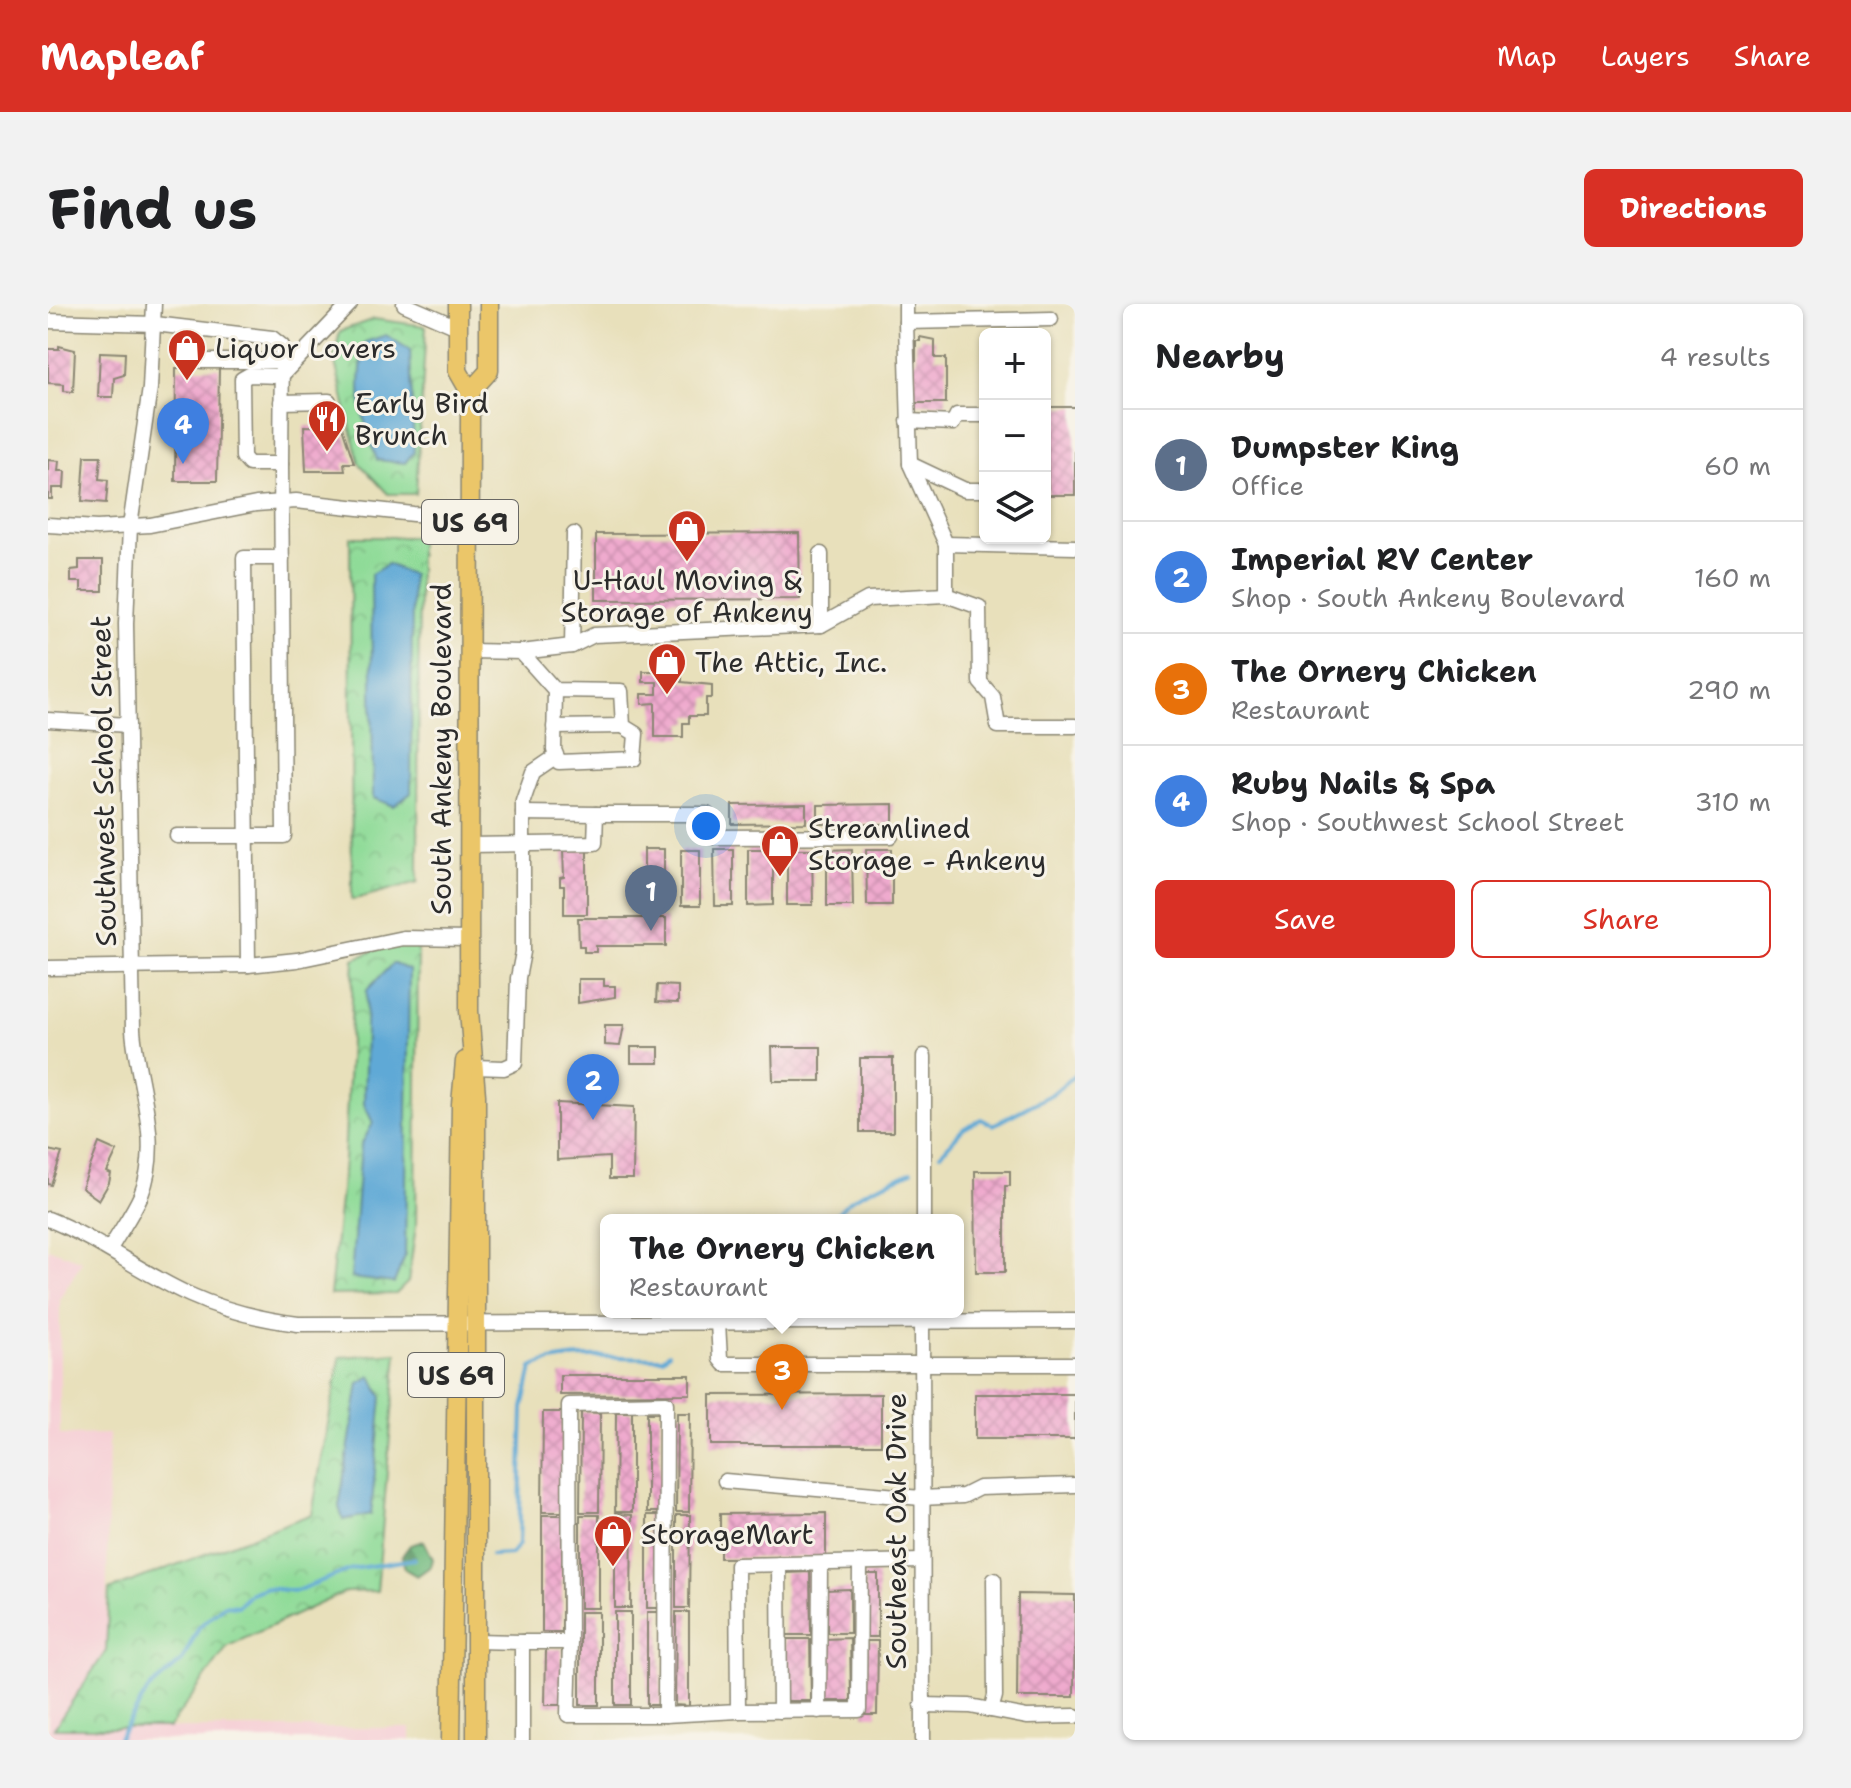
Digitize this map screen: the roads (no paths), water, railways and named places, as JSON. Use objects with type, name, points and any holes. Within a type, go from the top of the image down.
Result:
[{"type":"main road","name":"South Ankeny Boulevard","points":[[458,304],[458,371],[470,392],[469,1011],[461,1104],[476,1740]]},
{"type":"main road","points":[[470,392],[489,371],[489,304]]},
{"type":"main road","name":"South Ankeny Boulevard","points":[[451,1740],[474,1067],[469,1011]]},
{"type":"street","name":"Southwest School Street","points":[[110,1249],[141,1194],[149,1160],[148,1111],[136,1071],[126,624],[130,526],[150,388],[154,304]]},
{"type":"street","points":[[281,464],[249,464],[243,457],[242,379],[281,368],[350,304]]},
{"type":"street","points":[[410,304],[457,327]]},
{"type":"street","points":[[906,304],[910,464],[946,544],[946,595]]},
{"type":"street","points":[[906,322],[1051,319]]},
{"type":"street","points":[[48,321],[155,324],[272,338],[282,346],[284,836],[177,836]]},
{"type":"street","points":[[182,328],[202,361],[281,368]]},
{"type":"street","points":[[281,402],[329,401]]},
{"type":"street","points":[[908,421],[953,423],[957,415],[979,415]]},
{"type":"street","points":[[910,464],[965,490],[979,490]]},
{"type":"street","points":[[48,525],[130,526],[282,502],[470,516]]},
{"type":"street","points":[[572,646],[574,534]]},
{"type":"street","points":[[946,544],[1075,547]]},
{"type":"street","points":[[821,554],[821,625]]},
{"type":"street","points":[[248,965],[244,558],[282,558]]},
{"type":"street","points":[[470,651],[521,652],[572,646],[594,635],[821,625],[868,599],[946,595],[979,607],[980,682],[993,697],[998,726],[1075,726]]},
{"type":"street","points":[[521,652],[555,690],[554,727],[555,757],[559,762],[634,759],[636,734],[623,726],[554,727]]},
{"type":"street","points":[[555,690],[621,691],[623,726]]},
{"type":"street","points":[[48,720],[128,725]]},
{"type":"street","points":[[474,1067],[504,1068],[515,1063],[518,978],[523,952],[522,845],[526,784],[533,772],[555,757]]},
{"type":"street","points":[[523,813],[707,814],[712,837],[891,836]]},
{"type":"street","points":[[469,845],[594,844],[596,814]]},
{"type":"street","points":[[48,968],[248,965],[297,960],[403,938],[469,939]]},
{"type":"street","points":[[924,1056],[924,1214]]},
{"type":"street","points":[[48,1219],[110,1249],[188,1294],[260,1319],[298,1324],[466,1326],[863,1318]]},
{"type":"street","points":[[964,1317],[1075,1321]]},
{"type":"street","name":"Southeast Oak Drive","points":[[921,1318],[923,1740]]},
{"type":"street","points":[[718,1323],[720,1359],[724,1364],[1075,1364]]},
{"type":"street","points":[[665,1715],[666,1403],[569,1405],[568,1715],[665,1715],[859,1710],[860,1563]]},
{"type":"street","points":[[725,1481],[921,1498],[963,1496],[979,1488],[1075,1485]]},
{"type":"street","points":[[738,1711],[737,1565],[921,1561]]},
{"type":"street","points":[[779,1564],[780,1711]]},
{"type":"street","points":[[819,1711],[820,1564]]},
{"type":"street","points":[[991,1710],[995,1696],[994,1580]]},
{"type":"street","points":[[475,1641],[570,1642]]},
{"type":"street","points":[[522,1642],[522,1740]]},
{"type":"street","points":[[922,1705],[970,1706],[1027,1717],[1075,1716]]},
{"type":"water","points":[[386,335],[410,350],[414,452],[405,463],[377,460],[361,402],[360,375],[365,342]]},
{"type":"water","points":[[388,564],[412,575],[411,793],[394,806],[373,798],[371,574]]},
{"type":"water","points":[[393,963],[409,970],[405,1256],[394,1283],[351,1278],[361,1145],[373,1123],[364,1104],[367,990]]},
{"type":"water","points":[[371,1376],[382,1397],[371,1514],[343,1520],[339,1507],[359,1383]]},
{"type":"waterway","points":[[941,1154],[963,1129],[981,1119],[993,1125],[1052,1094],[1075,1075]]},
{"type":"waterway","points":[[837,1214],[857,1196],[911,1172]]},
{"type":"waterway","points":[[491,1555],[511,1554],[519,1544],[523,1408],[532,1368],[577,1357],[663,1358],[669,1353]]},
{"type":"waterway","points":[[118,1740],[148,1690],[182,1661],[199,1627],[224,1605],[238,1606],[251,1593],[265,1588],[296,1591],[352,1569],[414,1559]]},
{"type":"place","name":"Liquor Lovers","points":[[187,382]]},
{"type":"place","name":"Early Bird Brunch","points":[[327,453]]},
{"type":"place","name":"Ruby Nails & Spa","points":[[183,464]]},
{"type":"place","name":"U-Haul Moving & Storage of Ankeny","points":[[687,563]]},
{"type":"place","name":"The Attic, Inc.","points":[[667,696]]},
{"type":"place","name":"Streamlined Storage - Ankeny","points":[[780,878]]},
{"type":"place","name":"Dumpster King","points":[[651,931]]},
{"type":"place","name":"Imperial RV Center","points":[[593,1120]]},
{"type":"place","name":"The Ornery Chicken","points":[[782,1410]]},
{"type":"place","name":"StorageMart","points":[[613,1568]]}]
